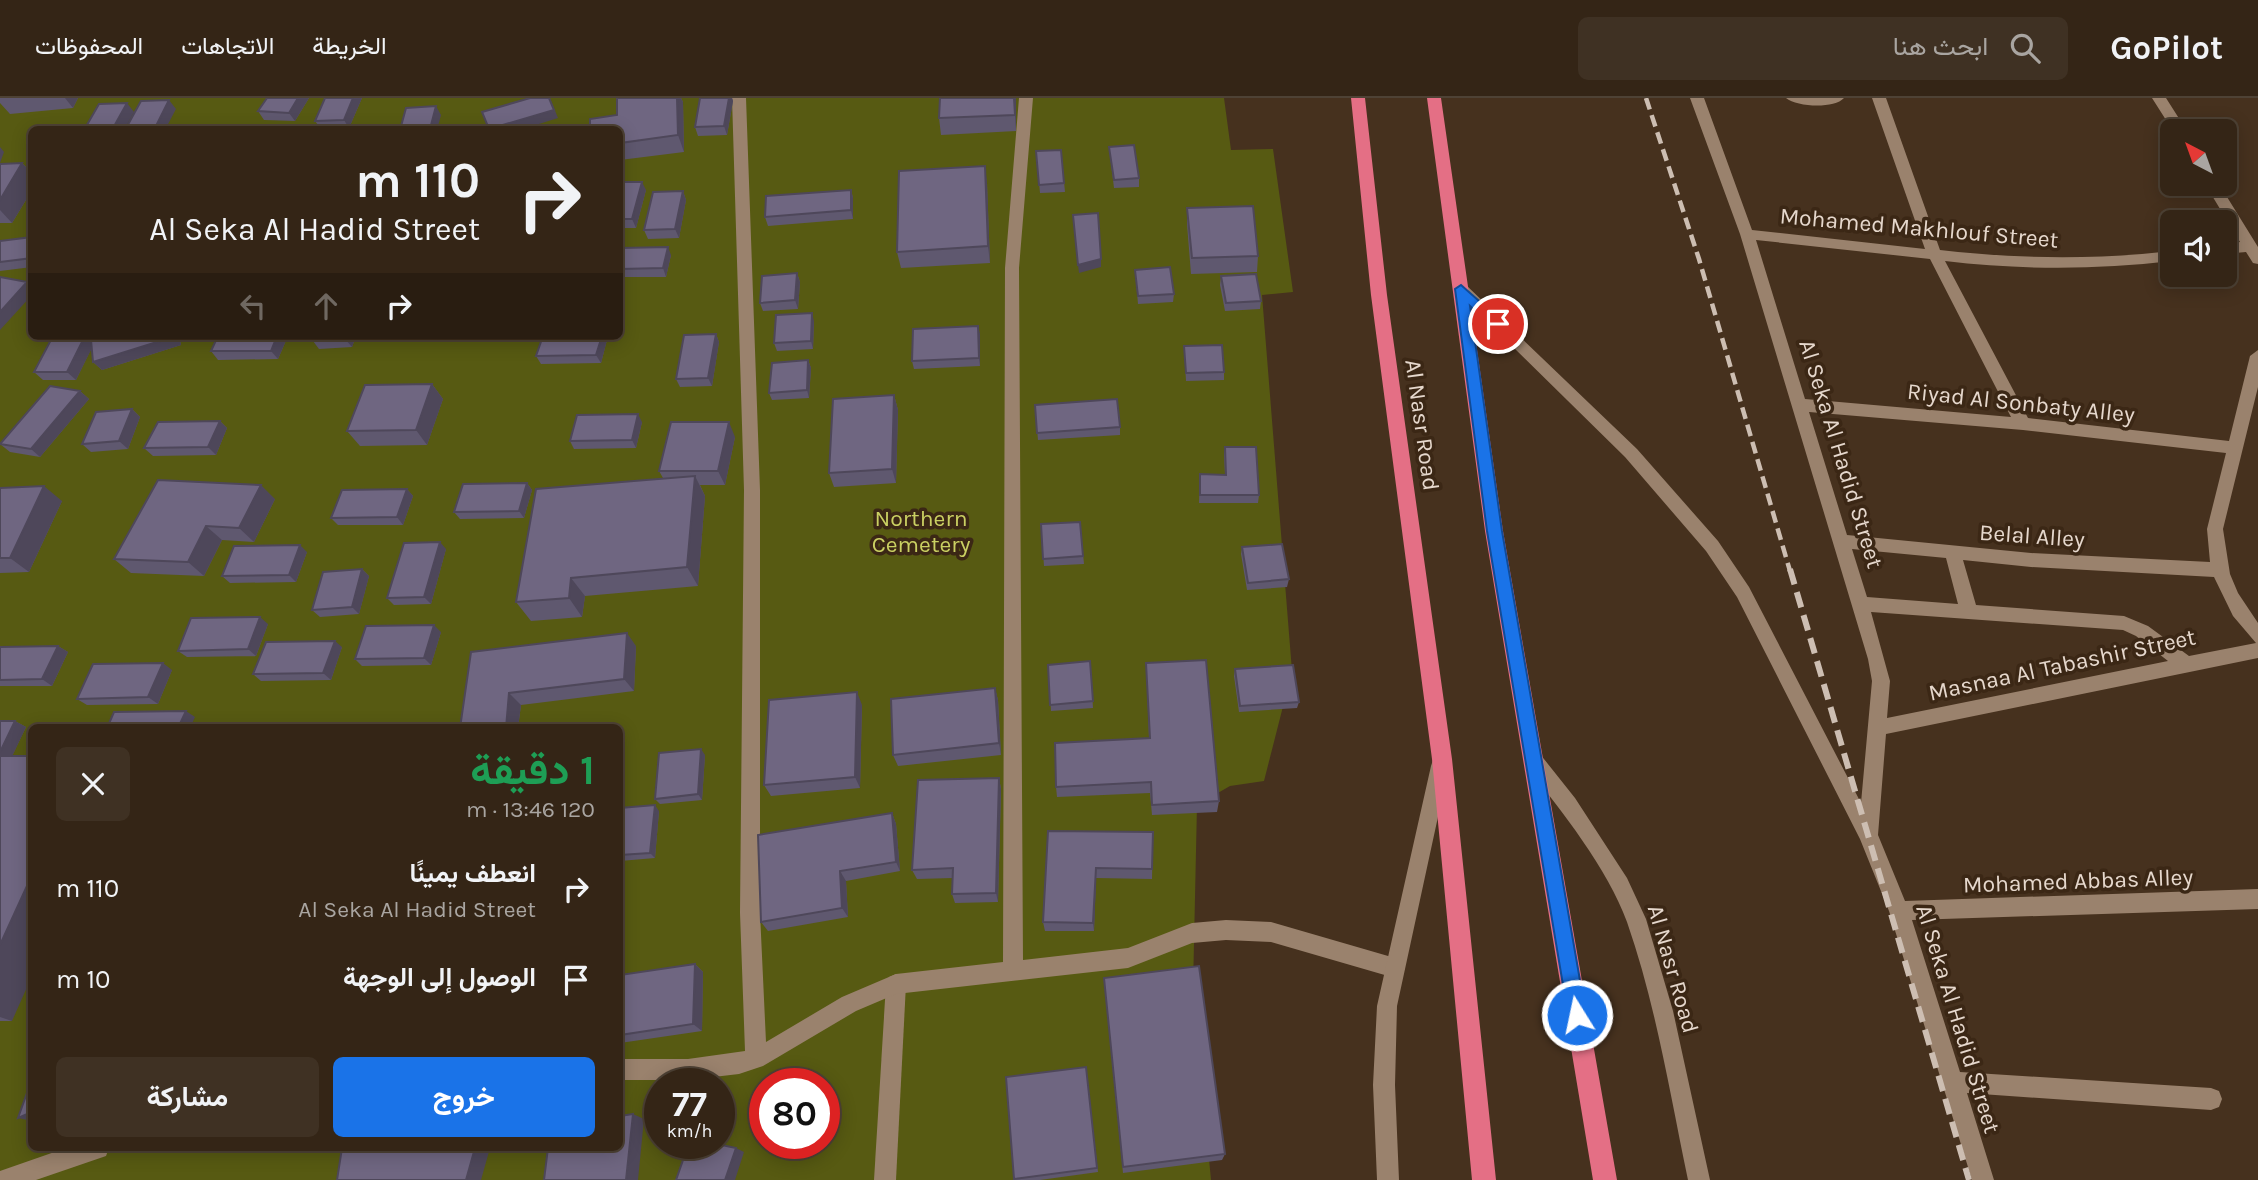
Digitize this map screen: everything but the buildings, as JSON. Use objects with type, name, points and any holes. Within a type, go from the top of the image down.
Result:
[{"type":"highway","name":"Al Nasr Road","points":[[1358,98],[1379,295],[1442,759],[1484,1180]]},
{"type":"highway","name":"Al Nasr Road","points":[[1434,98],[1494,531],[1530,757],[1605,1180]]},
{"type":"street","points":[[739,98],[752,490],[750,913],[756,1059]]},
{"type":"street","points":[[1013,971],[1012,268],[1026,98]]},
{"type":"street","name":"Al Seka Al Hadid Street","points":[[1698,98],[1746,234],[1800,405],[1862,604],[1881,681],[1868,835]]},
{"type":"street","points":[[1793,98],[1833,101],[1837,98]]},
{"type":"street","points":[[1879,98],[1935,257],[2024,424]]},
{"type":"street","points":[[2159,98],[2172,119]]},
{"type":"street","points":[[2219,196],[2254,252]]},
{"type":"street","name":"Mohamed Makhlouf Street","points":[[1746,234],[1935,257],[2062,265],[2160,257]]},
{"type":"street","name":"Al Seka Al Hadid Street","points":[[1461,289],[1631,453],[1712,546],[1743,592],[1868,835],[1899,911],[1983,1180]]},
{"type":"street","points":[[2258,356],[2216,529],[2221,579],[2236,608],[2258,636]]},
{"type":"street","name":"Riyad Al Sonbaty Alley","points":[[1800,405],[2024,424],[2236,448]]},
{"type":"street","name":"Belal Alley","points":[[1842,541],[1953,554],[2219,570]]},
{"type":"street","points":[[1953,554],[1969,612]]},
{"type":"street","points":[[1862,604],[2124,623],[2142,631],[2186,664]]},
{"type":"street","name":"Masnaa Al Tabashir Street","points":[[1876,728],[2258,650]]},
{"type":"street","name":"Al Nasr Road","points":[[1530,757],[1568,804],[1620,886],[1636,919],[1663,1011],[1699,1180]]},
{"type":"street","name":"Al Nasr Road","points":[[1388,1180],[1384,1085],[1387,1006],[1442,759]]},
{"type":"street","name":"Mohamed Abbas Alley","points":[[1899,911],[2258,899]]},
{"type":"street","points":[[623,1070],[700,1070],[756,1059],[849,1004],[896,984],[1128,958],[1192,933],[1226,930],[1270,932],[1395,968]]},
{"type":"street","points":[[885,1180],[896,984]]},
{"type":"street","points":[[1953,1082],[2211,1099]]},
{"type":"street","points":[[4,1180],[90,1151]]},
{"type":"green space","name":"Northern Cemetery","points":[[0,98],[1224,98],[1231,150],[1273,149],[1293,292],[1262,295],[1292,671],[1264,781],[1230,786],[1197,805],[1193,989],[1211,1180],[0,1180]]},
{"type":"railway","points":[[1646,98],[1699,259],[1790,571]]},
{"type":"railway","points":[[1790,569],[1969,1180]]},
{"type":"route","points":[[1498,324],[1461,289],[1494,531],[1530,757],[1577,1015]]}]
